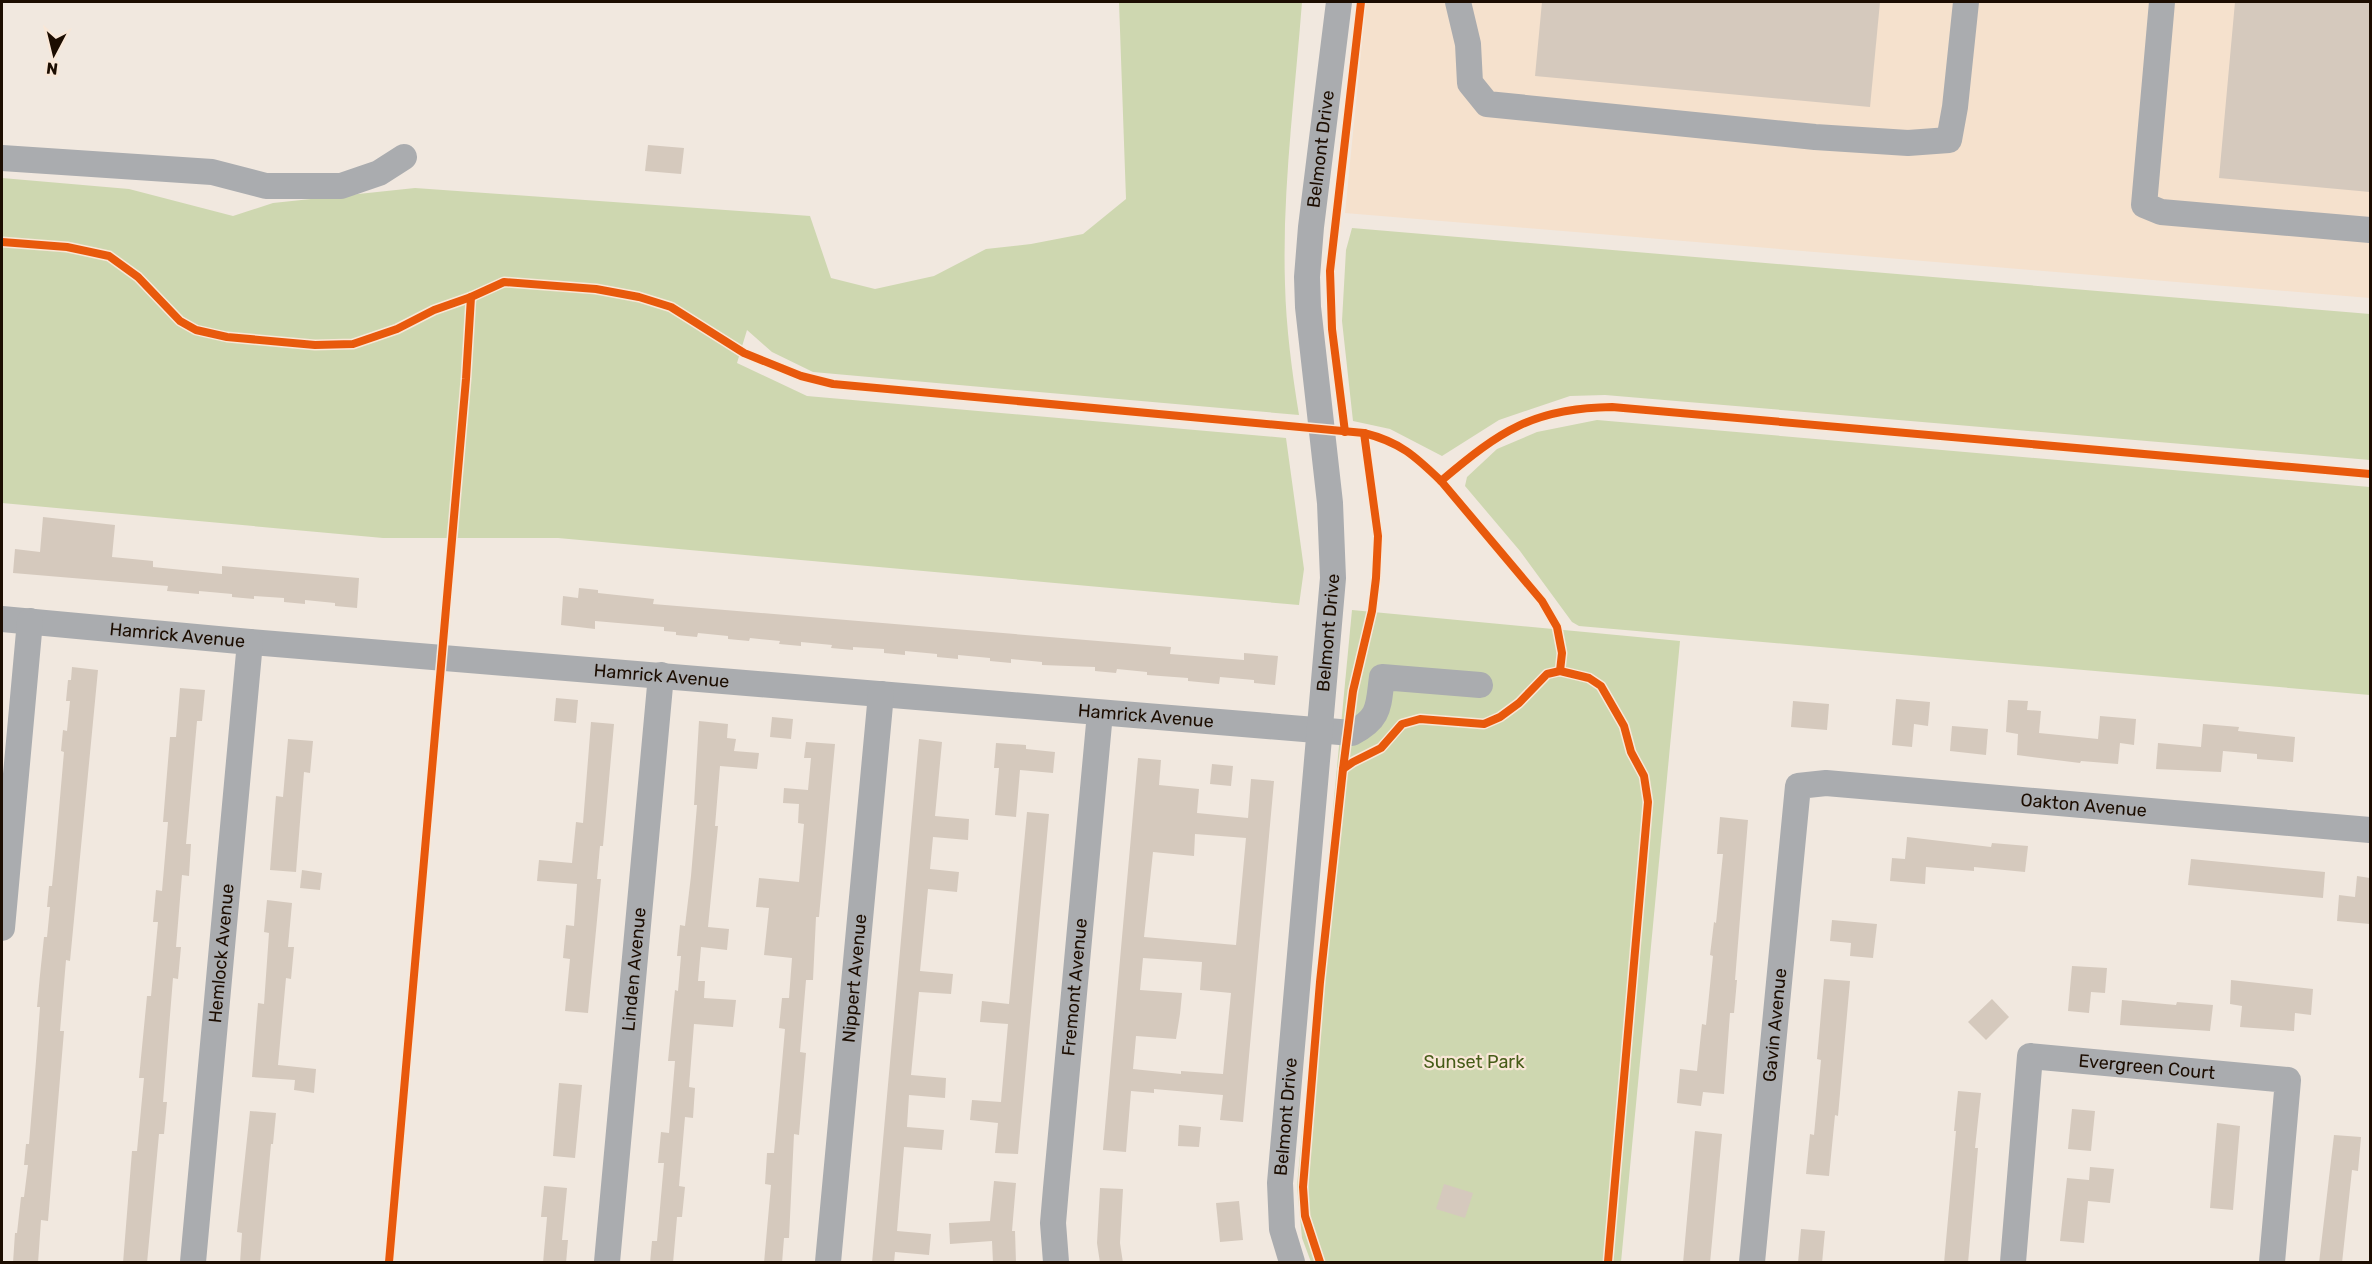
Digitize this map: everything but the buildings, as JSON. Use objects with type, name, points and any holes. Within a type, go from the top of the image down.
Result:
[{"type":"street","name":"Belmont Drive","points":[[1292,1263],[1282,1229],[1280,1183],[1334,578],[1333,540],[1308,307],[1307,277],[1311,227],[1339,2]]},
{"type":"street","points":[[1458,2],[1468,44],[1470,83],[1487,104],[1815,137],[1908,143],[1949,140],[1955,107],[1966,2]]},
{"type":"street","points":[[2162,2],[2144,205],[2161,212],[2370,230]]},
{"type":"street","points":[[2,158],[212,172],[266,186],[341,186],[379,173],[404,157]]},
{"type":"street","name":"Hamrick Avenue","points":[[2,619],[249,642],[1352,733],[1368,725],[1378,708],[1382,677],[1480,686]]},
{"type":"street","points":[[2,928],[6,841],[30,621]]},
{"type":"street","name":"Hemlock Avenue","points":[[193,1263],[249,642]]},
{"type":"street","name":"Linden Avenue","points":[[607,1263],[661,675]]},
{"type":"street","name":"Nippert Avenue","points":[[828,1263],[881,694]]},
{"type":"street","name":"Fremont Avenue","points":[[1056,1263],[1053,1223],[1100,713]]},
{"type":"street","name":"Oakton Avenue","points":[[1797,786],[1838,784],[2370,830]]},
{"type":"street","name":"Gavin Avenue","points":[[1752,1263],[1797,786]]},
{"type":"street","name":"Evergreen Court","points":[[2013,1263],[2030,1056],[2288,1080],[2272,1263]]},
{"type":"shaded area","points":[[1366,2],[2370,2],[2370,298],[1345,213]]},
{"type":"green space","points":[[1119,2],[1302,2],[1285,214],[1288,333],[1299,415],[813,372],[772,352],[747,330],[737,363],[807,396],[1286,438],[1304,569],[1299,605],[558,538],[383,538],[2,503],[2,178],[129,189],[233,216],[273,203],[415,188],[810,216],[831,278],[875,289],[934,276],[986,249],[1031,244],[1083,234],[1126,199]]},
{"type":"green space","points":[[1352,228],[2370,314],[2370,460],[1605,395],[1570,396],[1499,420],[1442,456],[1390,429],[1353,421],[1342,321],[1346,250]]},
{"type":"green space","points":[[1597,420],[2370,487],[2370,695],[1579,626],[1572,622],[1520,551],[1465,486],[1467,477],[1497,449],[1537,432]]},
{"type":"green space","name":"Sunset Park","points":[[1352,610],[1680,641],[1621,1262],[1311,1262],[1302,1238],[1297,1186]]},
{"type":"cycle path","points":[[1345,432],[1332,329],[1330,271],[1361,2]]},
{"type":"cycle path","points":[[2,242],[67,247],[109,256],[138,277],[180,321],[196,330],[227,337],[315,345],[353,344],[397,329],[434,310],[504,282],[596,289],[639,297],[671,307],[744,353],[801,376],[833,384],[1364,433],[1388,441],[1406,451],[1441,481],[1482,448],[1519,426],[1560,412],[1612,407],[2370,474]]},
{"type":"cycle path","points":[[389,1262],[466,379],[471,297]]},
{"type":"cycle path","points":[[1343,769],[1353,691],[1372,611],[1376,578],[1378,536],[1364,433]]},
{"type":"cycle path","points":[[1441,481],[1542,601],[1557,627],[1562,653],[1560,671]]},
{"type":"cycle path","points":[[1320,1262],[1305,1216],[1303,1187],[1320,982],[1343,769],[1381,748],[1402,724],[1420,719],[1484,724],[1500,717],[1519,703],[1547,674],[1560,671],[1589,678],[1601,686],[1624,726],[1631,752],[1644,776],[1648,802],[1608,1262]]}]
